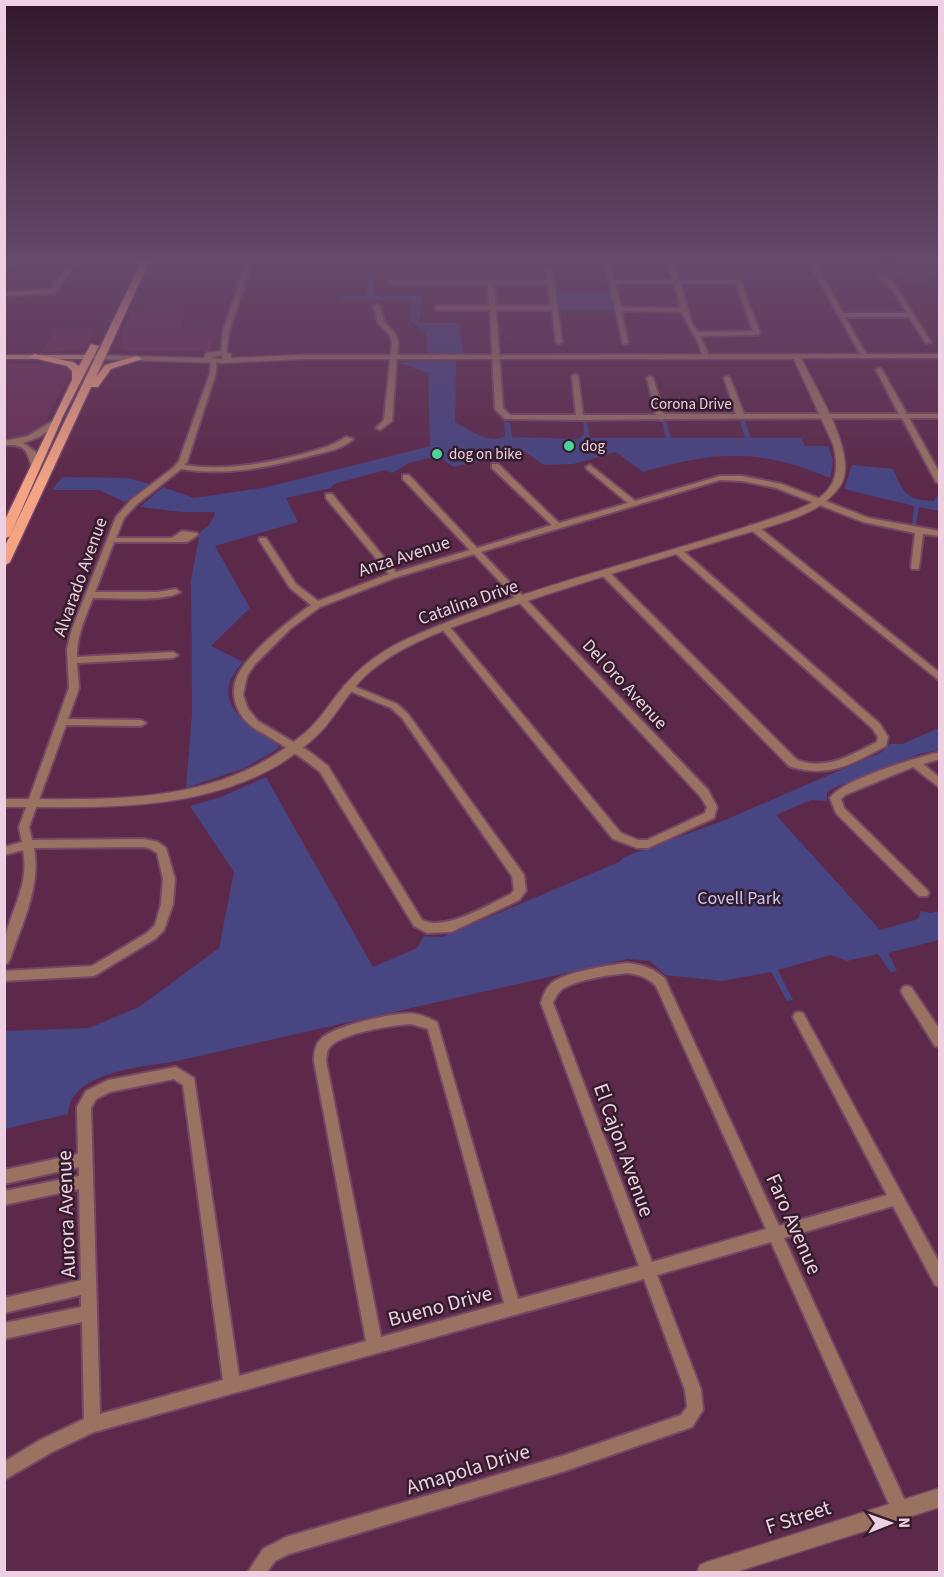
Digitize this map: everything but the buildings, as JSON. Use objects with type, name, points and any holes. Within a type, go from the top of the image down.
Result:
[{"type":"main road","points":[[4,562],[79,406],[105,336]]},
{"type":"main road","points":[[59,357],[84,350],[105,336]]},
{"type":"main road","points":[[103,339],[114,351],[135,357]]},
{"type":"main road","points":[[4,357],[97,357]]},
{"type":"main road","points":[[34,357],[70,364],[77,370],[76,379]]},
{"type":"main road","points":[[4,536],[76,379],[97,357]]},
{"type":"main road","points":[[79,406],[105,369],[135,357]]},
{"type":"street","name":"Alvarado Avenue","points":[[4,958],[28,886],[30,858],[24,827],[74,688],[72,645],[111,540],[127,509],[180,467],[186,456],[225,336]]},
{"type":"street","points":[[380,428],[388,421],[394,357],[394,338],[392,336]]},
{"type":"street","points":[[494,336],[497,357]]},
{"type":"street","points":[[558,336],[559,342]]},
{"type":"street","points":[[623,336],[625,343]]},
{"type":"street","points":[[697,336],[705,356]]},
{"type":"street","points":[[853,336],[864,356]]},
{"type":"street","points":[[924,336],[928,342]]},
{"type":"street","points":[[97,357],[939,356]]},
{"type":"street","name":"Corona Drive","points":[[497,357],[500,409],[502,415],[515,418],[939,416]]},
{"type":"street","name":"Catalina Drive","points":[[4,802],[131,802],[175,799],[246,777],[296,748],[330,714],[348,687],[397,648],[525,600],[753,527],[819,502],[838,481],[842,466],[840,453],[797,357]]},
{"type":"street","points":[[879,370],[939,482]]},
{"type":"street","points":[[574,376],[580,418]]},
{"type":"street","points":[[650,378],[661,418]]},
{"type":"street","points":[[727,378],[741,417]]},
{"type":"street","points":[[4,443],[19,443],[40,435],[54,424]]},
{"type":"street","points":[[180,467],[207,472],[244,470],[337,447],[349,439]]},
{"type":"street","points":[[19,443],[32,452],[35,465]]},
{"type":"street","points":[[495,466],[557,526]]},
{"type":"street","points":[[590,467],[633,502]]},
{"type":"street","name":"Del Oro Avenue","points":[[406,477],[525,600],[710,800],[710,815],[648,844],[637,844],[617,836],[446,628]]},
{"type":"street","name":"Anza Avenue","points":[[348,687],[394,706],[405,716],[518,875],[520,891],[515,897],[451,927],[427,928],[418,923],[324,770],[296,748],[254,723],[243,710],[238,695],[242,676],[287,627],[316,605],[394,575],[633,502],[720,478],[773,482],[867,520],[939,534]]},
{"type":"street","points":[[329,496],[394,575]]},
{"type":"street","points":[[753,527],[939,678]]},
{"type":"street","points":[[915,567],[919,530]]},
{"type":"street","points":[[111,540],[176,538]]},
{"type":"street","points":[[263,540],[293,586],[316,605]]},
{"type":"street","points":[[607,574],[794,764],[816,771],[856,757],[882,744],[883,737],[876,726],[678,551]]},
{"type":"street","points":[[90,595],[157,595],[176,592]]},
{"type":"street","points":[[72,660],[173,655]]},
{"type":"street","points":[[62,722],[141,723]]},
{"type":"street","points":[[923,893],[840,810],[835,801],[841,792],[939,754]]},
{"type":"street","points":[[914,762],[939,784]]},
{"type":"street","points":[[4,851],[26,844],[154,845],[162,851],[167,865],[167,904],[160,927],[152,936],[100,969],[4,976]]},
{"type":"street","name":"El Cajon Avenue","points":[[639,967],[628,967],[557,986],[550,994],[548,1003],[693,1390],[695,1410]]},
{"type":"street","name":"Faro Avenue","points":[[639,967],[652,972],[661,983],[900,1509]]},
{"type":"street","points":[[907,991],[939,1042]]},
{"type":"street","points":[[799,1017],[939,1280]]},
{"type":"street","points":[[375,1346],[320,1061],[321,1050],[328,1040],[355,1030],[409,1019],[421,1020],[433,1026],[513,1308]]},
{"type":"street","name":"Aurora Avenue","points":[[92,1424],[84,1107],[91,1095],[108,1086],[176,1073],[189,1083],[232,1385]]},
{"type":"street","points":[[4,1178],[85,1159]]},
{"type":"street","points":[[4,1198],[86,1181]]},
{"type":"street","name":"Bueno Drive","points":[[4,1472],[46,1446],[92,1424],[776,1235],[895,1198]]},
{"type":"street","points":[[4,1306],[88,1286]]},
{"type":"street","points":[[4,1332],[89,1312]]},
{"type":"street","name":"Amapola Drive","points":[[257,1572],[269,1555],[286,1546],[562,1464],[686,1421],[695,1410]]},
{"type":"street","name":"F Street","points":[[707,1572],[939,1497]]},
{"type":"shaded area","points":[[51,336],[91,336],[82,349],[42,352]]},
{"type":"shaded area","points":[[122,336],[216,336],[210,351],[130,351],[120,348]]},
{"type":"shaded area","points":[[4,363],[61,364],[72,370],[41,431],[33,436],[5,439]]},
{"type":"green space","points":[[426,336],[461,336],[463,353],[428,354]]},
{"type":"green space","points":[[456,361],[455,422],[486,438],[505,436],[504,421],[510,423],[512,437],[578,439],[584,435],[583,422],[587,422],[590,438],[666,438],[662,421],[666,421],[671,438],[745,438],[740,421],[745,421],[751,438],[801,438],[805,446],[828,446],[833,461],[830,478],[805,468],[759,457],[715,457],[643,472],[616,452],[573,464],[544,465],[525,452],[453,467],[438,456],[409,463],[392,473],[385,470],[334,484],[331,488],[286,498],[298,522],[215,546],[250,608],[211,646],[243,662],[233,676],[228,689],[230,700],[243,720],[277,744],[279,748],[245,768],[186,788],[192,713],[191,580],[200,532],[209,525],[215,514],[214,512],[182,512],[140,507],[163,487],[194,498],[267,487],[430,446],[428,373],[400,363]]},
{"type":"green space","points":[[852,465],[893,469],[907,494],[917,499],[934,501],[939,493],[939,511],[919,507],[916,525],[912,524],[914,506],[844,489]]},
{"type":"green space","points":[[62,477],[128,478],[149,484],[125,502],[99,490],[52,490]]},
{"type":"green space","name":"Covell Park","points":[[939,728],[939,750],[919,754],[834,788],[827,792],[827,801],[811,800],[776,815],[880,930],[918,919],[921,911],[931,913],[939,911],[939,940],[888,953],[897,970],[891,973],[878,954],[847,961],[831,955],[778,970],[793,1000],[787,1001],[771,972],[722,981],[665,975],[650,961],[628,959],[177,1061],[129,1069],[95,1080],[81,1088],[72,1100],[68,1114],[5,1129],[4,1031],[89,1028],[139,1007],[219,948],[234,872],[190,806],[221,797],[266,777],[373,967],[417,948],[424,936],[442,937],[619,862],[624,857],[725,820],[882,752],[890,744],[902,744]]},
{"type":"place","name":"dog","points":[[569,446]]},
{"type":"place","name":"dog on bike","points":[[437,454]]}]
